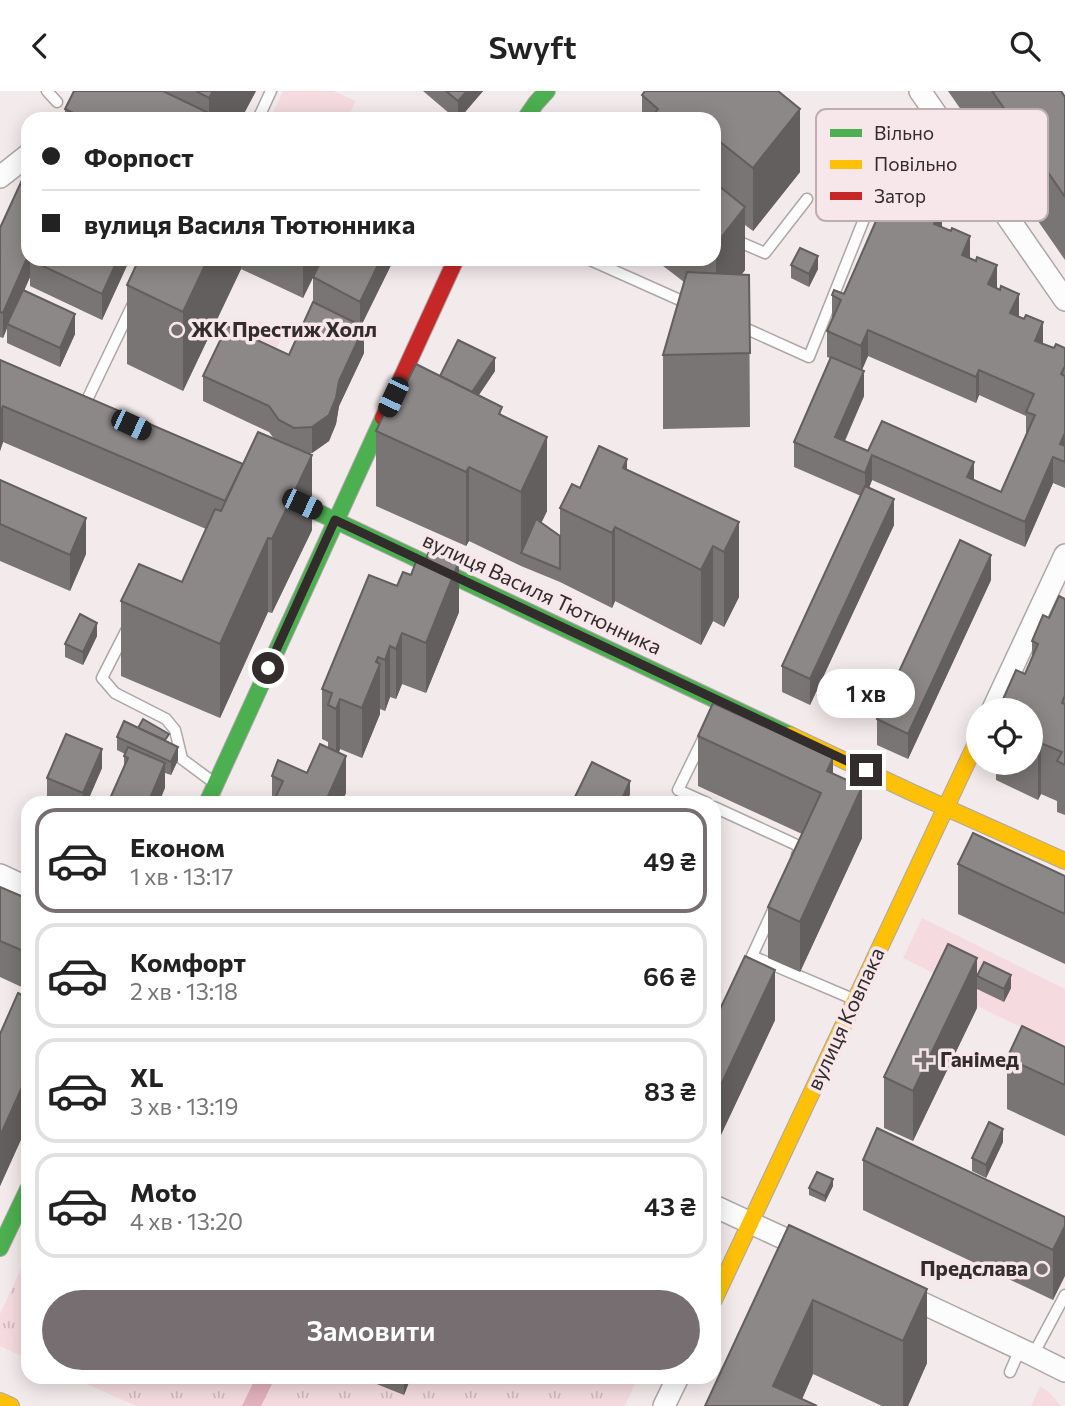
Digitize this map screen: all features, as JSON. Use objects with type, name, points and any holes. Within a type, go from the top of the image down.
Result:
[{"type":"street","points":[[530,112],[547,91]]},
{"type":"street","points":[[920,91],[932,109]]},
{"type":"street","points":[[0,177],[21,162]]},
{"type":"street","points":[[1010,221],[1065,300]]},
{"type":"street","points":[[210,796],[453,266]]},
{"type":"street","name":"вулиця Василя Тютюнника","points":[[262,486],[719,707],[1065,861]]},
{"type":"street","points":[[999,698],[1047,602],[1065,555]]},
{"type":"street","name":"вулиця Ковпака","points":[[721,1285],[966,764]]},
{"type":"street","points":[[0,875],[21,885]]},
{"type":"street","points":[[0,1248],[21,1204]]},
{"type":"street","points":[[721,1209],[820,1255]]},
{"type":"street","points":[[881,1284],[1065,1371]]},
{"type":"street","points":[[664,1406],[675,1384]]},
{"type":"street","points":[[0,1401],[10,1406]]},
{"type":"lane","points":[[47,91],[63,112]]},
{"type":"lane","points":[[261,112],[271,91]]},
{"type":"lane","points":[[721,232],[765,253],[807,199]]},
{"type":"lane","points":[[723,319],[809,357],[863,221]]},
{"type":"lane","points":[[604,266],[699,308]]},
{"type":"lane","points":[[85,404],[138,295]]},
{"type":"lane","points":[[135,614],[102,678],[115,693],[166,719],[175,730],[182,759],[215,784]]},
{"type":"lane","points":[[691,796],[678,790],[711,724]]},
{"type":"lane","points":[[721,810],[801,847],[790,871]]},
{"type":"lane","points":[[779,895],[752,955],[856,1000]]},
{"type":"lane","points":[[1010,1372],[1027,1352],[1065,1295]]},
{"type":"green space","points":[[283,91],[333,91],[356,101],[350,112],[273,112]]},
{"type":"green space","points":[[259,321],[284,332],[272,358],[247,347]]},
{"type":"green space","points":[[922,918],[1065,989],[1065,1063],[1033,1033],[948,992],[933,973],[903,958]]},
{"type":"green space","points":[[21,1269],[21,1356],[0,1346],[0,1314]]},
{"type":"green space","points":[[87,1384],[635,1384],[625,1406],[136,1406]]},
{"type":"green space","points":[[1040,1386],[1049,1392],[1061,1406],[1031,1406]]},
{"type":"shaded area","points":[[253,1384],[272,1384],[261,1406],[242,1406]]},
{"type":"building","points":[[74,91],[163,91],[206,112],[71,112],[65,109]]},
{"type":"building","points":[[196,91],[213,91],[209,98]]},
{"type":"building","points":[[446,91],[467,91],[458,101]]},
{"type":"building","points":[[645,91],[778,91],[800,109],[753,168],[721,143],[721,112],[656,112],[658,109],[642,95]]},
{"type":"building","points":[[992,91],[1061,91],[1065,97],[1065,197],[1048,172],[1048,109],[1004,109]]},
{"type":"building","points":[[21,182],[21,266],[24,266],[3,313],[0,312],[0,228]]},
{"type":"building","points":[[721,188],[745,207],[721,238]]},
{"type":"building","points":[[876,221],[935,221],[934,224],[970,236],[962,255],[976,261],[977,257],[997,265],[988,284],[1019,294],[1010,313],[1024,319],[1026,315],[1043,322],[1035,341],[1054,348],[1056,344],[1065,348],[1065,366],[1061,374],[1065,376],[1065,433],[1060,444],[1065,446],[1065,462],[1053,457],[1025,522],[872,455],[865,473],[794,442],[831,357],[864,371],[835,437],[868,451],[882,421],[974,462],[967,477],[1001,492],[1035,415],[1026,412],[1034,394],[979,370],[976,377],[868,330],[861,346],[827,331],[841,300],[832,295],[834,290],[844,294]]},
{"type":"building","points":[[800,248],[818,256],[809,274],[791,265]]},
{"type":"building","points":[[43,266],[115,266],[102,294]]},
{"type":"building","points":[[136,266],[205,266],[183,312],[127,285]]},
{"type":"building","points":[[318,266],[378,266],[360,302],[313,277]]},
{"type":"building","points":[[687,272],[749,275],[750,353],[663,355]]},
{"type":"building","points":[[23,290],[75,314],[60,348],[7,324]]},
{"type":"building","points":[[313,302],[364,327],[339,381],[329,415],[312,427],[294,428],[279,420],[269,406],[203,376],[227,326],[289,355]]},
{"type":"building","points":[[458,340],[495,358],[472,392],[440,376]]},
{"type":"building","points":[[0,360],[243,464],[225,501],[3,406],[0,414]]},
{"type":"building","points":[[416,364],[502,407],[499,414],[547,437],[521,492],[469,467],[466,472],[376,431],[393,395],[399,398]]},
{"type":"building","points":[[258,432],[312,455],[272,539],[268,538],[220,644],[121,601],[139,564],[182,582],[215,509],[221,511]]},
{"type":"building","points":[[599,446],[627,459],[623,468],[739,522],[724,552],[713,546],[701,570],[615,527],[612,533],[560,508],[572,484],[580,488]]},
{"type":"building","points":[[0,480],[86,518],[70,555],[0,524]]},
{"type":"building","points":[[865,486],[894,499],[810,679],[782,666]]},
{"type":"building","points":[[536,519],[560,536],[560,569],[521,553]]},
{"type":"building","points":[[960,540],[991,555],[908,734],[877,719]]},
{"type":"building","points":[[430,549],[459,561],[426,643],[402,633],[396,649],[390,646],[385,660],[378,657],[376,662],[380,664],[362,708],[340,699],[336,709],[328,705],[332,693],[322,689],[369,575],[397,586],[403,572],[411,575],[417,559],[425,562]]},
{"type":"building","points":[[1059,596],[1065,599],[1065,695],[1062,703],[1065,704],[1065,765],[1057,761],[1062,752],[1043,744],[1043,698],[1004,698],[1016,670],[1025,674],[1038,644],[1032,641],[1043,615],[1049,618]]},
{"type":"building","points":[[80,614],[97,623],[83,652],[65,644]]},
{"type":"building","points":[[713,703],[833,758],[827,771],[862,787],[800,922],[768,907],[821,793],[698,736]]},
{"type":"building","points":[[143,719],[169,734],[165,740],[138,728]]},
{"type":"building","points":[[124,721],[178,747],[171,762],[117,737]]},
{"type":"building","points":[[66,734],[102,749],[83,793],[47,778]]},
{"type":"building","points":[[320,744],[346,756],[328,796],[276,796],[283,781],[272,776],[278,760],[307,773]]},
{"type":"building","points":[[128,747],[165,763],[151,796],[111,796],[128,758],[124,756]]},
{"type":"building","points":[[592,762],[630,781],[623,796],[575,796]]},
{"type":"building","points":[[973,833],[1065,876],[1065,914],[958,864]]},
{"type":"building","points":[[0,887],[21,896],[21,950],[0,941]]},
{"type":"building","points":[[948,944],[977,958],[913,1091],[884,1077]]},
{"type":"building","points":[[745,956],[775,970],[721,1085],[721,1007]]},
{"type":"building","points":[[984,962],[1011,975],[1004,989],[977,976]]},
{"type":"building","points":[[18,993],[21,994],[21,1090],[0,1136],[0,1034]]},
{"type":"building","points":[[1022,1026],[1065,1047],[1065,1085],[1007,1058]]},
{"type":"building","points":[[989,1122],[1003,1129],[986,1165],[972,1158]]},
{"type":"building","points":[[877,1128],[1065,1217],[1065,1226],[1053,1250],[863,1160]]},
{"type":"building","points":[[817,1172],[833,1179],[825,1196],[809,1188]]},
{"type":"building","points":[[789,1225],[927,1289],[903,1341],[813,1300],[773,1386],[817,1406],[705,1406],[715,1384],[721,1384],[721,1372]]},
{"type":"traffic: fast","points":[[530,112],[547,91]]},
{"type":"traffic: fast","points":[[210,796],[383,418]]},
{"type":"traffic: fast","points":[[277,493],[790,735]]},
{"type":"traffic: fast","points":[[0,1248],[21,1204]]},
{"type":"traffic: slow","points":[[790,735],[1065,861]]},
{"type":"traffic: slow","points":[[721,1285],[966,764]]},
{"type":"traffic: slow","points":[[0,1401],[11,1406]]},
{"type":"traffic: jam","points":[[383,418],[453,266]]},
{"type":"place","name":"ЖК Престиж Холл","points":[[177,330]]},
{"type":"place","name":"Ганімед","points":[[924,1060]]},
{"type":"place","name":"Предслава","points":[[1042,1269]]},
{"type":"route","points":[[268,668],[335,520],[866,770]]}]
